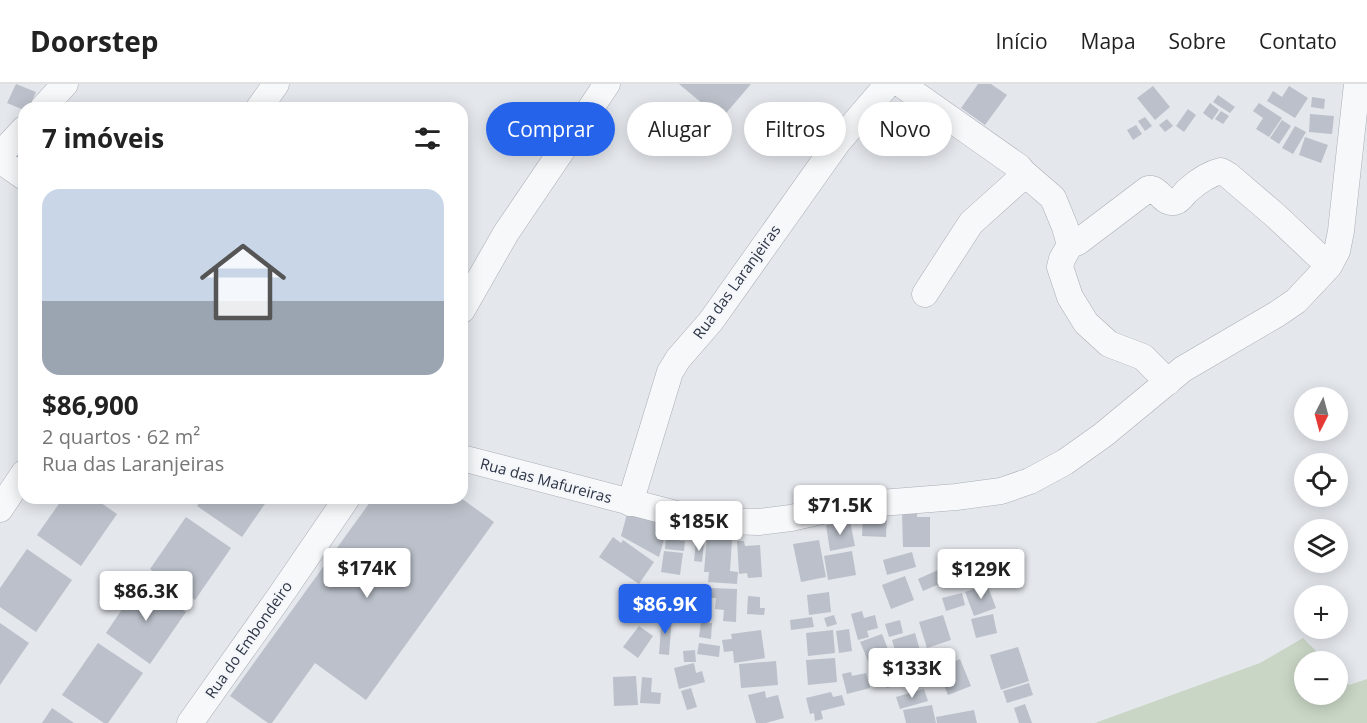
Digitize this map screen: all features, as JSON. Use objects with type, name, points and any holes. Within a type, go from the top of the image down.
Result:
[{"type":"street","points":[[48,102],[65,84]]},
{"type":"street","points":[[263,102],[276,84]]},
{"type":"street","points":[[468,300],[506,233],[607,84]]},
{"type":"street","name":"Rua das Laranjeiras","points":[[630,503],[670,372],[678,359],[711,321],[838,142],[888,84]]},
{"type":"street","points":[[901,84],[1018,167],[1053,198],[1070,245]]},
{"type":"street","points":[[1168,382],[1143,357],[1108,344],[1086,324],[1070,297],[1060,267],[1070,245],[1078,242],[1148,189],[1155,189],[1163,198],[1174,202],[1202,180],[1221,171],[1276,216],[1329,266],[1337,251],[1341,231],[1357,84]]},
{"type":"street","points":[[18,136],[0,158],[18,172]]},
{"type":"street","points":[[924,294],[971,223],[1020,179],[1023,172]]},
{"type":"street","name":"Rua das Mafureiras","points":[[468,460],[688,517],[725,521],[759,522],[791,518],[843,506],[1001,491],[1030,482],[1065,462],[1103,435],[1183,369],[1296,301],[1329,266]]},
{"type":"street","points":[[0,509],[18,482]]},
{"type":"street","name":"Rua do Embondeiro","points":[[190,723],[343,504]]},
{"type":"green space","points":[[1304,639],[1316,651],[1294,651],[1294,705],[1348,705],[1348,684],[1367,679],[1367,723],[1095,723],[1260,663]]},
{"type":"building","points":[[16,84],[36,92],[32,102],[18,102],[18,108],[7,103]]},
{"type":"building","points":[[679,84],[751,84],[732,106],[732,102],[701,102]]},
{"type":"building","points":[[978,84],[991,84],[1007,95],[985,125],[961,108]]},
{"type":"building","points":[[1153,86],[1170,107],[1155,120],[1137,98]]},
{"type":"building","points":[[1289,86],[1308,98],[1295,118],[1267,101],[1273,91],[1282,97]]},
{"type":"building","points":[[1218,95],[1235,107],[1230,113],[1213,102]]},
{"type":"building","points":[[1312,97],[1325,99],[1324,109],[1311,107]]},
{"type":"building","points":[[1210,103],[1219,110],[1212,120],[1203,113]]},
{"type":"building","points":[[1259,103],[1282,118],[1269,137],[1256,129],[1263,118],[1253,111]]},
{"type":"building","points":[[1188,109],[1196,115],[1184,132],[1176,126]]},
{"type":"building","points":[[1221,111],[1229,116],[1223,124],[1215,119]]},
{"type":"building","points":[[1310,114],[1334,116],[1332,134],[1309,132]]},
{"type":"building","points":[[1145,117],[1152,126],[1145,131],[1138,121]]},
{"type":"building","points":[[1167,119],[1173,126],[1165,132],[1159,125]]},
{"type":"building","points":[[1282,120],[1291,126],[1279,144],[1270,138]]},
{"type":"building","points":[[1136,125],[1142,134],[1133,140],[1127,130]]},
{"type":"building","points":[[1295,126],[1306,132],[1293,154],[1282,148]]},
{"type":"building","points":[[1305,137],[1328,145],[1321,163],[1299,155]]},
{"type":"building","points":[[468,503],[494,522],[366,700],[315,663],[272,723],[268,723],[230,696],[369,504]]},
{"type":"building","points":[[59,504],[103,504],[117,514],[81,566],[37,535]]},
{"type":"building","points":[[198,504],[265,504],[242,537],[197,506]]},
{"type":"building","points":[[863,513],[887,515],[886,537],[862,536]]},
{"type":"building","points":[[902,513],[917,513],[917,517],[930,517],[930,547],[903,547]]},
{"type":"building","points":[[627,514],[668,525],[659,557],[621,536]]},
{"type":"building","points":[[186,517],[231,548],[195,600],[150,569]]},
{"type":"building","points":[[850,521],[855,546],[830,551],[826,525]]},
{"type":"building","points":[[613,537],[621,543],[623,540],[654,562],[639,584],[599,557]]},
{"type":"building","points":[[707,538],[732,540],[730,571],[738,572],[737,584],[708,582],[709,572],[704,572]]},
{"type":"building","points":[[666,539],[685,541],[684,551],[665,549]]},
{"type":"building","points":[[819,540],[826,577],[801,582],[793,544]]},
{"type":"building","points":[[696,541],[704,542],[702,562],[694,561]]},
{"type":"building","points":[[737,541],[744,541],[745,546],[760,545],[762,577],[748,578],[747,573],[739,574]]},
{"type":"building","points":[[27,549],[72,580],[36,632],[0,607],[0,588]]},
{"type":"building","points":[[664,551],[683,553],[680,575],[661,572]]},
{"type":"building","points":[[852,551],[856,575],[828,580],[824,556]]},
{"type":"building","points":[[912,552],[916,567],[887,575],[883,560]]},
{"type":"building","points":[[951,564],[956,577],[923,591],[918,579]]},
{"type":"building","points":[[905,576],[914,600],[891,609],[882,585]]},
{"type":"building","points":[[141,581],[186,612],[150,664],[106,633]]},
{"type":"building","points":[[987,584],[996,608],[974,616],[965,592]]},
{"type":"building","points":[[710,588],[737,589],[736,622],[723,621],[724,610],[715,609],[716,598],[710,598]]},
{"type":"building","points":[[829,592],[831,612],[809,615],[807,595]]},
{"type":"building","points":[[962,593],[965,605],[946,611],[942,598]]},
{"type":"building","points":[[748,596],[760,597],[760,608],[765,608],[764,615],[747,614]]},
{"type":"building","points":[[862,611],[864,618],[875,615],[878,628],[867,631],[869,637],[858,640],[851,614]]},
{"type":"building","points":[[993,614],[997,633],[976,638],[971,619]]},
{"type":"building","points":[[662,615],[672,616],[669,655],[659,654]]},
{"type":"building","points":[[834,615],[837,624],[827,627],[824,618]]},
{"type":"building","points":[[943,615],[951,640],[927,648],[919,622]]},
{"type":"building","points":[[812,617],[814,627],[791,630],[790,620]]},
{"type":"building","points":[[900,620],[903,633],[889,637],[885,624]]},
{"type":"building","points":[[701,622],[712,623],[711,639],[699,637]]},
{"type":"building","points":[[0,623],[29,643],[0,685]]},
{"type":"building","points":[[639,626],[653,636],[638,658],[623,647]]},
{"type":"building","points":[[849,629],[852,651],[839,653],[836,631]]},
{"type":"building","points":[[761,630],[765,658],[734,663],[733,651],[724,652],[722,640],[732,639],[731,634]]},
{"type":"building","points":[[833,630],[835,653],[808,656],[806,633]]},
{"type":"building","points":[[915,633],[926,671],[903,678],[892,640]]},
{"type":"building","points":[[882,634],[893,662],[872,670],[860,642]]},
{"type":"building","points":[[98,643],[143,673],[108,723],[104,723],[62,695]]},
{"type":"building","points":[[699,643],[720,646],[719,657],[697,654]]},
{"type":"building","points":[[1018,647],[1029,681],[1001,690],[990,655]]},
{"type":"building","points":[[695,650],[696,662],[684,662],[683,651]]},
{"type":"building","points":[[835,658],[837,682],[808,685],[806,660]]},
{"type":"building","points":[[960,659],[971,686],[948,695],[937,669]]},
{"type":"building","points":[[776,661],[778,685],[741,688],[739,664]]},
{"type":"building","points":[[694,663],[696,673],[702,671],[705,682],[679,689],[674,668]]},
{"type":"building","points":[[892,665],[898,685],[887,688],[885,683],[874,687],[870,672]]},
{"type":"building","points":[[851,672],[852,676],[866,673],[870,688],[847,694],[842,674]]},
{"type":"building","points":[[636,676],[638,705],[614,706],[613,677]]},
{"type":"building","points":[[642,677],[652,678],[651,692],[661,693],[660,704],[640,703]]},
{"type":"building","points":[[1029,683],[1033,695],[1007,703],[1003,691]]},
{"type":"building","points":[[691,688],[697,707],[687,710],[681,691]]},
{"type":"building","points":[[924,689],[928,701],[900,709],[896,697]]},
{"type":"building","points":[[765,691],[766,698],[778,695],[784,718],[756,723],[748,695]]},
{"type":"building","points":[[831,692],[833,697],[842,695],[845,705],[821,711],[823,719],[815,721],[814,713],[810,714],[806,698]]},
{"type":"building","points":[[1025,704],[1032,723],[1019,723],[1014,708]]},
{"type":"building","points":[[932,705],[936,723],[906,723],[903,710]]},
{"type":"building","points":[[52,708],[74,723],[42,723]]},
{"type":"building","points":[[974,710],[977,723],[937,723],[936,717]]}]
